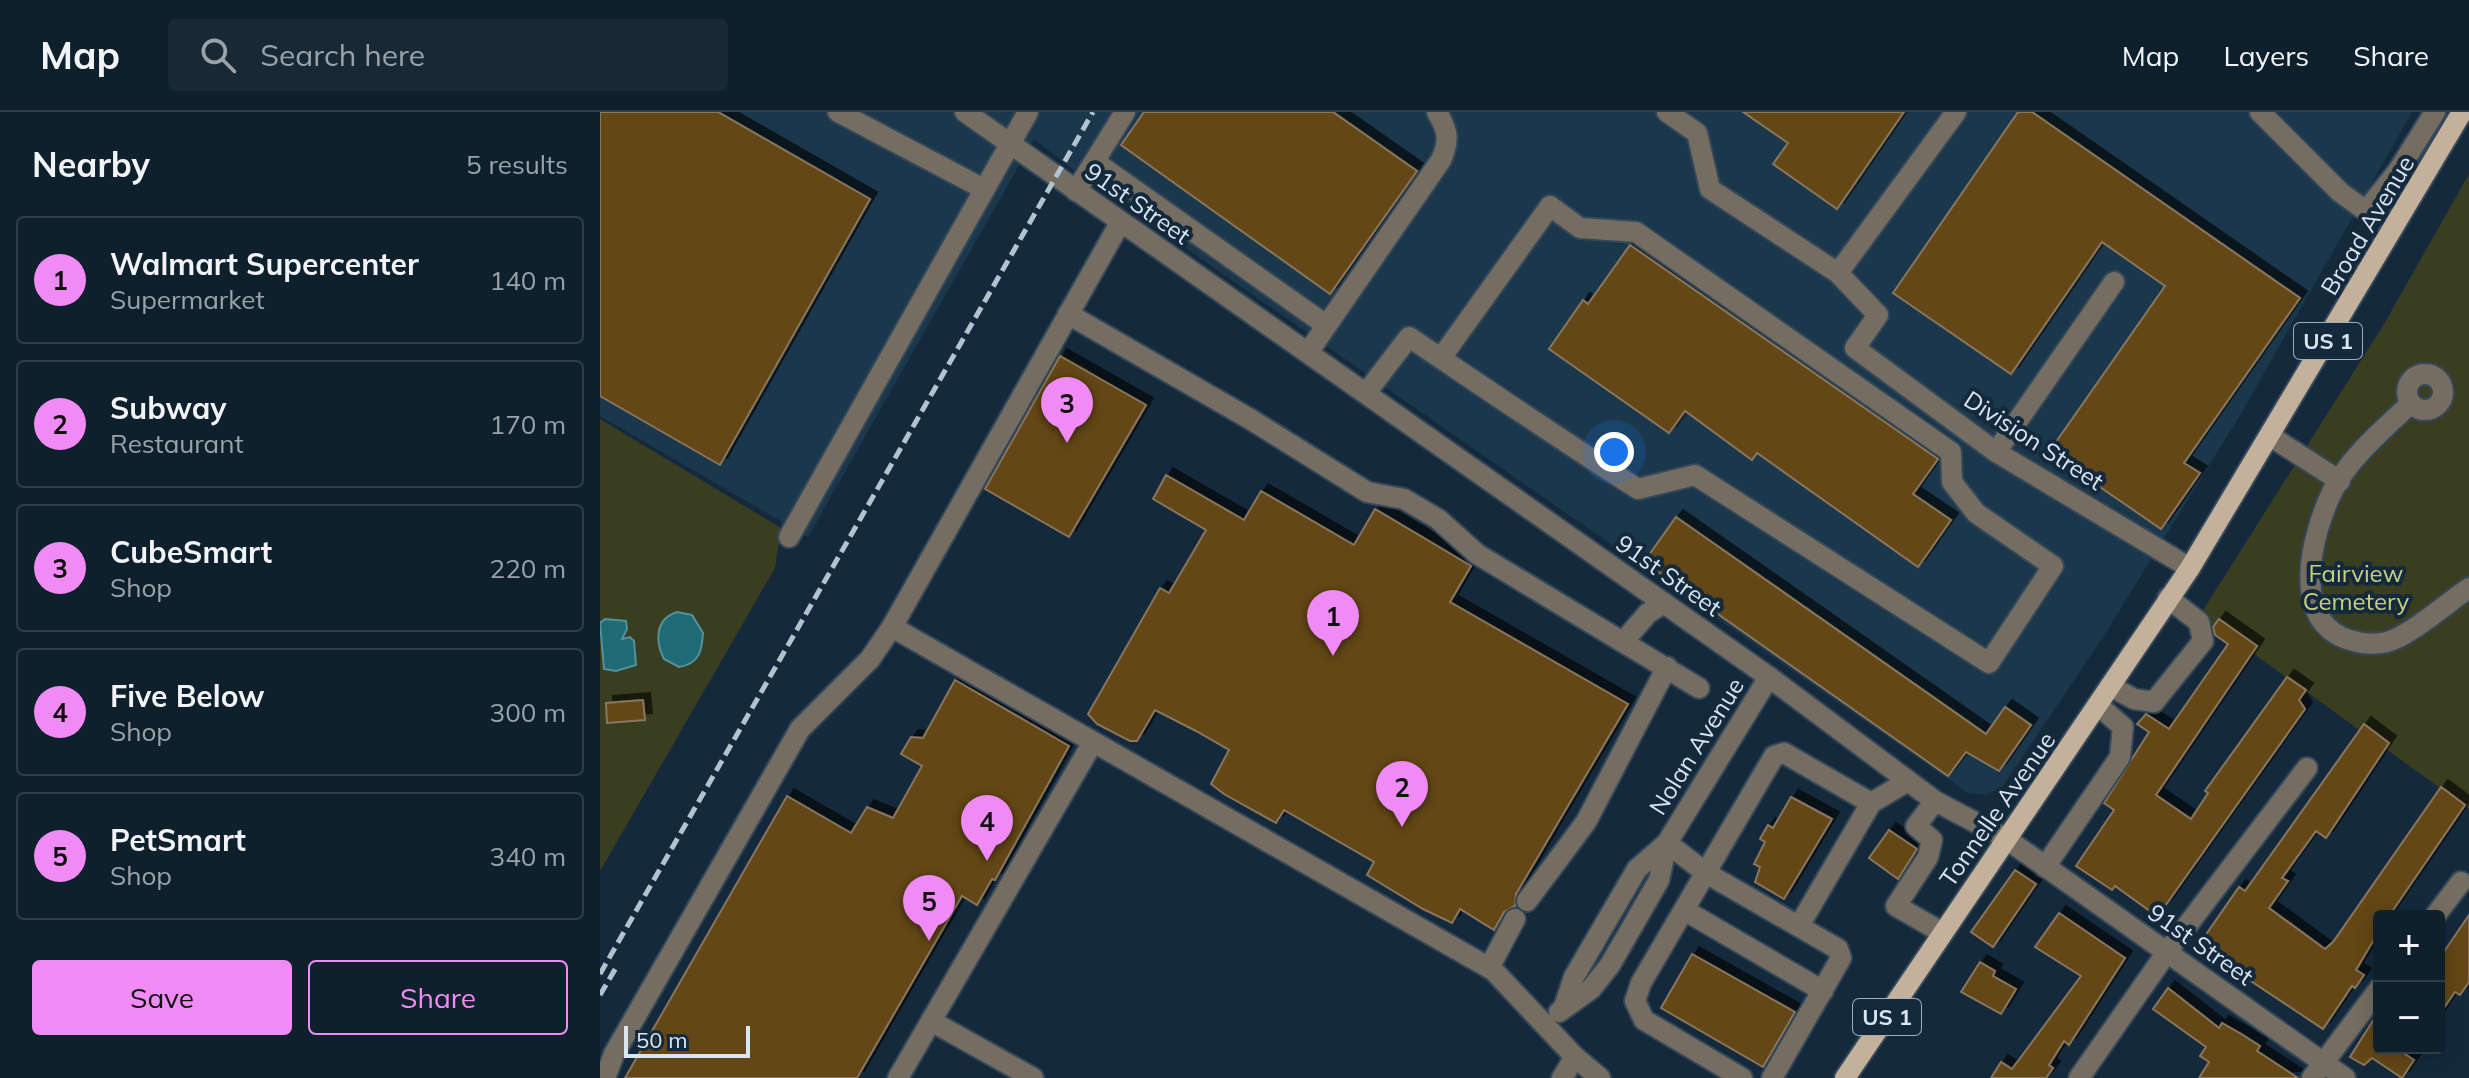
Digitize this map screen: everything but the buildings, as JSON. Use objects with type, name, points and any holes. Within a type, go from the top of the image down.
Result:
[{"type":"main road","name":"Broad Avenue","points":[[2190,568],[2462,112]]},
{"type":"main road","name":"Tonnelle Avenue","points":[[1845,1078],[2190,568]]},
{"type":"street","points":[[838,112],[984,189]]},
{"type":"street","name":"91st Street","points":[[965,112],[1769,677],[1935,801],[2005,838],[2167,952],[2317,1070],[2345,1078]]},
{"type":"street","points":[[789,537],[1028,112]]},
{"type":"street","points":[[1081,195],[1095,162],[1125,112]]},
{"type":"street","points":[[1309,351],[1441,160],[1449,144],[1448,130],[1437,112]]},
{"type":"street","points":[[1667,112],[1697,133],[1710,189],[1838,273],[1956,112]]},
{"type":"street","points":[[2260,112],[2340,192],[2366,211],[2398,171],[2435,112]]},
{"type":"street","points":[[1095,162],[1326,325]]},
{"type":"street","points":[[1441,358],[1550,206],[1580,228],[1636,232],[1951,452]]},
{"type":"street","points":[[605,1078],[614,1054],[800,729],[870,659],[892,627],[1120,223]]},
{"type":"street","name":"Division Street","points":[[1838,273],[1878,315],[1855,348],[1996,452],[2190,568]]},
{"type":"street","points":[[1996,452],[2114,282]]},
{"type":"street","points":[[1068,314],[1250,419],[1367,492],[1404,499],[1427,512],[1477,554],[1699,688]]},
{"type":"street","points":[[1366,393],[1409,337],[1638,489],[1695,475],[1989,663],[2053,566],[1976,513],[1952,482],[1951,452],[1967,431]]},
{"type":"street","points":[[2410,404],[2356,457],[2340,481],[2314,545],[2310,596],[2322,622],[2339,637],[2363,644],[2388,641],[2469,588]]},
{"type":"street","points":[[2270,436],[2340,481]]},
{"type":"street","points":[[2110,686],[2134,699],[2154,702],[2203,641],[2199,622],[2168,598]]},
{"type":"street","points":[[1624,641],[1648,613],[1664,603]]},
{"type":"street","points":[[892,627],[1489,968],[1575,1057],[1600,1078]]},
{"type":"street","points":[[1527,901],[1586,822],[1667,667]]},
{"type":"street","name":"Nolan Avenue","points":[[1564,1007],[1574,977],[1637,869],[1667,843],[1769,677]]},
{"type":"street","points":[[2045,867],[2120,757],[2123,727],[2099,706]]},
{"type":"street","points":[[898,1078],[1093,742]]},
{"type":"street","points":[[1742,1078],[1644,1020],[1635,1001],[1641,983],[1774,756],[1784,753],[1871,803]]},
{"type":"street","points":[[2079,1078],[2167,952],[2307,768]]},
{"type":"street","points":[[1799,926],[1871,803],[1908,781]]},
{"type":"street","points":[[1935,801],[1916,826],[1932,840],[1928,857],[1896,906],[1943,933]]},
{"type":"street","points":[[1667,843],[1706,873],[1838,949],[1841,958],[1772,1078]]},
{"type":"street","name":"Nolan Avenue","points":[[1544,1026],[1564,1007],[1591,989],[1610,965],[1659,880],[1667,843]]},
{"type":"street","points":[[2440,910],[2461,882]]},
{"type":"street","points":[[1684,910],[1823,991]]},
{"type":"street","points":[[1489,968],[1515,919]]},
{"type":"street","points":[[1610,965],[1641,983]]},
{"type":"street","points":[[2317,1070],[2373,997]]},
{"type":"street","points":[[931,1021],[1033,1078]]},
{"type":"street","points":[[1562,1078],[1575,1057]]},
{"type":"shaded area","points":[[600,112],[2412,112],[2242,412],[2105,634],[2003,786],[1986,795],[1968,793],[1075,171],[1034,139],[808,537],[600,416]]},
{"type":"shaded area","points":[[677,612],[692,615],[703,633],[698,656],[691,663],[679,667],[664,659],[658,638],[664,620]]},
{"type":"shaded area","points":[[605,619],[626,621],[627,629],[622,639],[630,637],[634,641],[636,665],[616,671],[604,669],[600,623]]},
{"type":"green space","name":"Fairview Cemetery","points":[[2469,174],[2469,809],[2200,615],[2384,324]]},
{"type":"green space","points":[[1059,353],[1089,369],[1087,371],[1060,357],[986,480]]},
{"type":"green space","points":[[600,419],[781,528],[775,568],[600,871]]},
{"type":"railway","points":[[600,974],[1093,112]]},
{"type":"railway","points":[[600,995],[617,966]]},
{"type":"place","name":"CubeSmart","points":[[1067,443]]},
{"type":"place","name":"Walmart Supercenter","points":[[1333,656]]},
{"type":"place","name":"Subway","points":[[1402,827]]},
{"type":"place","name":"Five Below","points":[[987,861]]},
{"type":"place","name":"PetSmart","points":[[929,941]]}]
